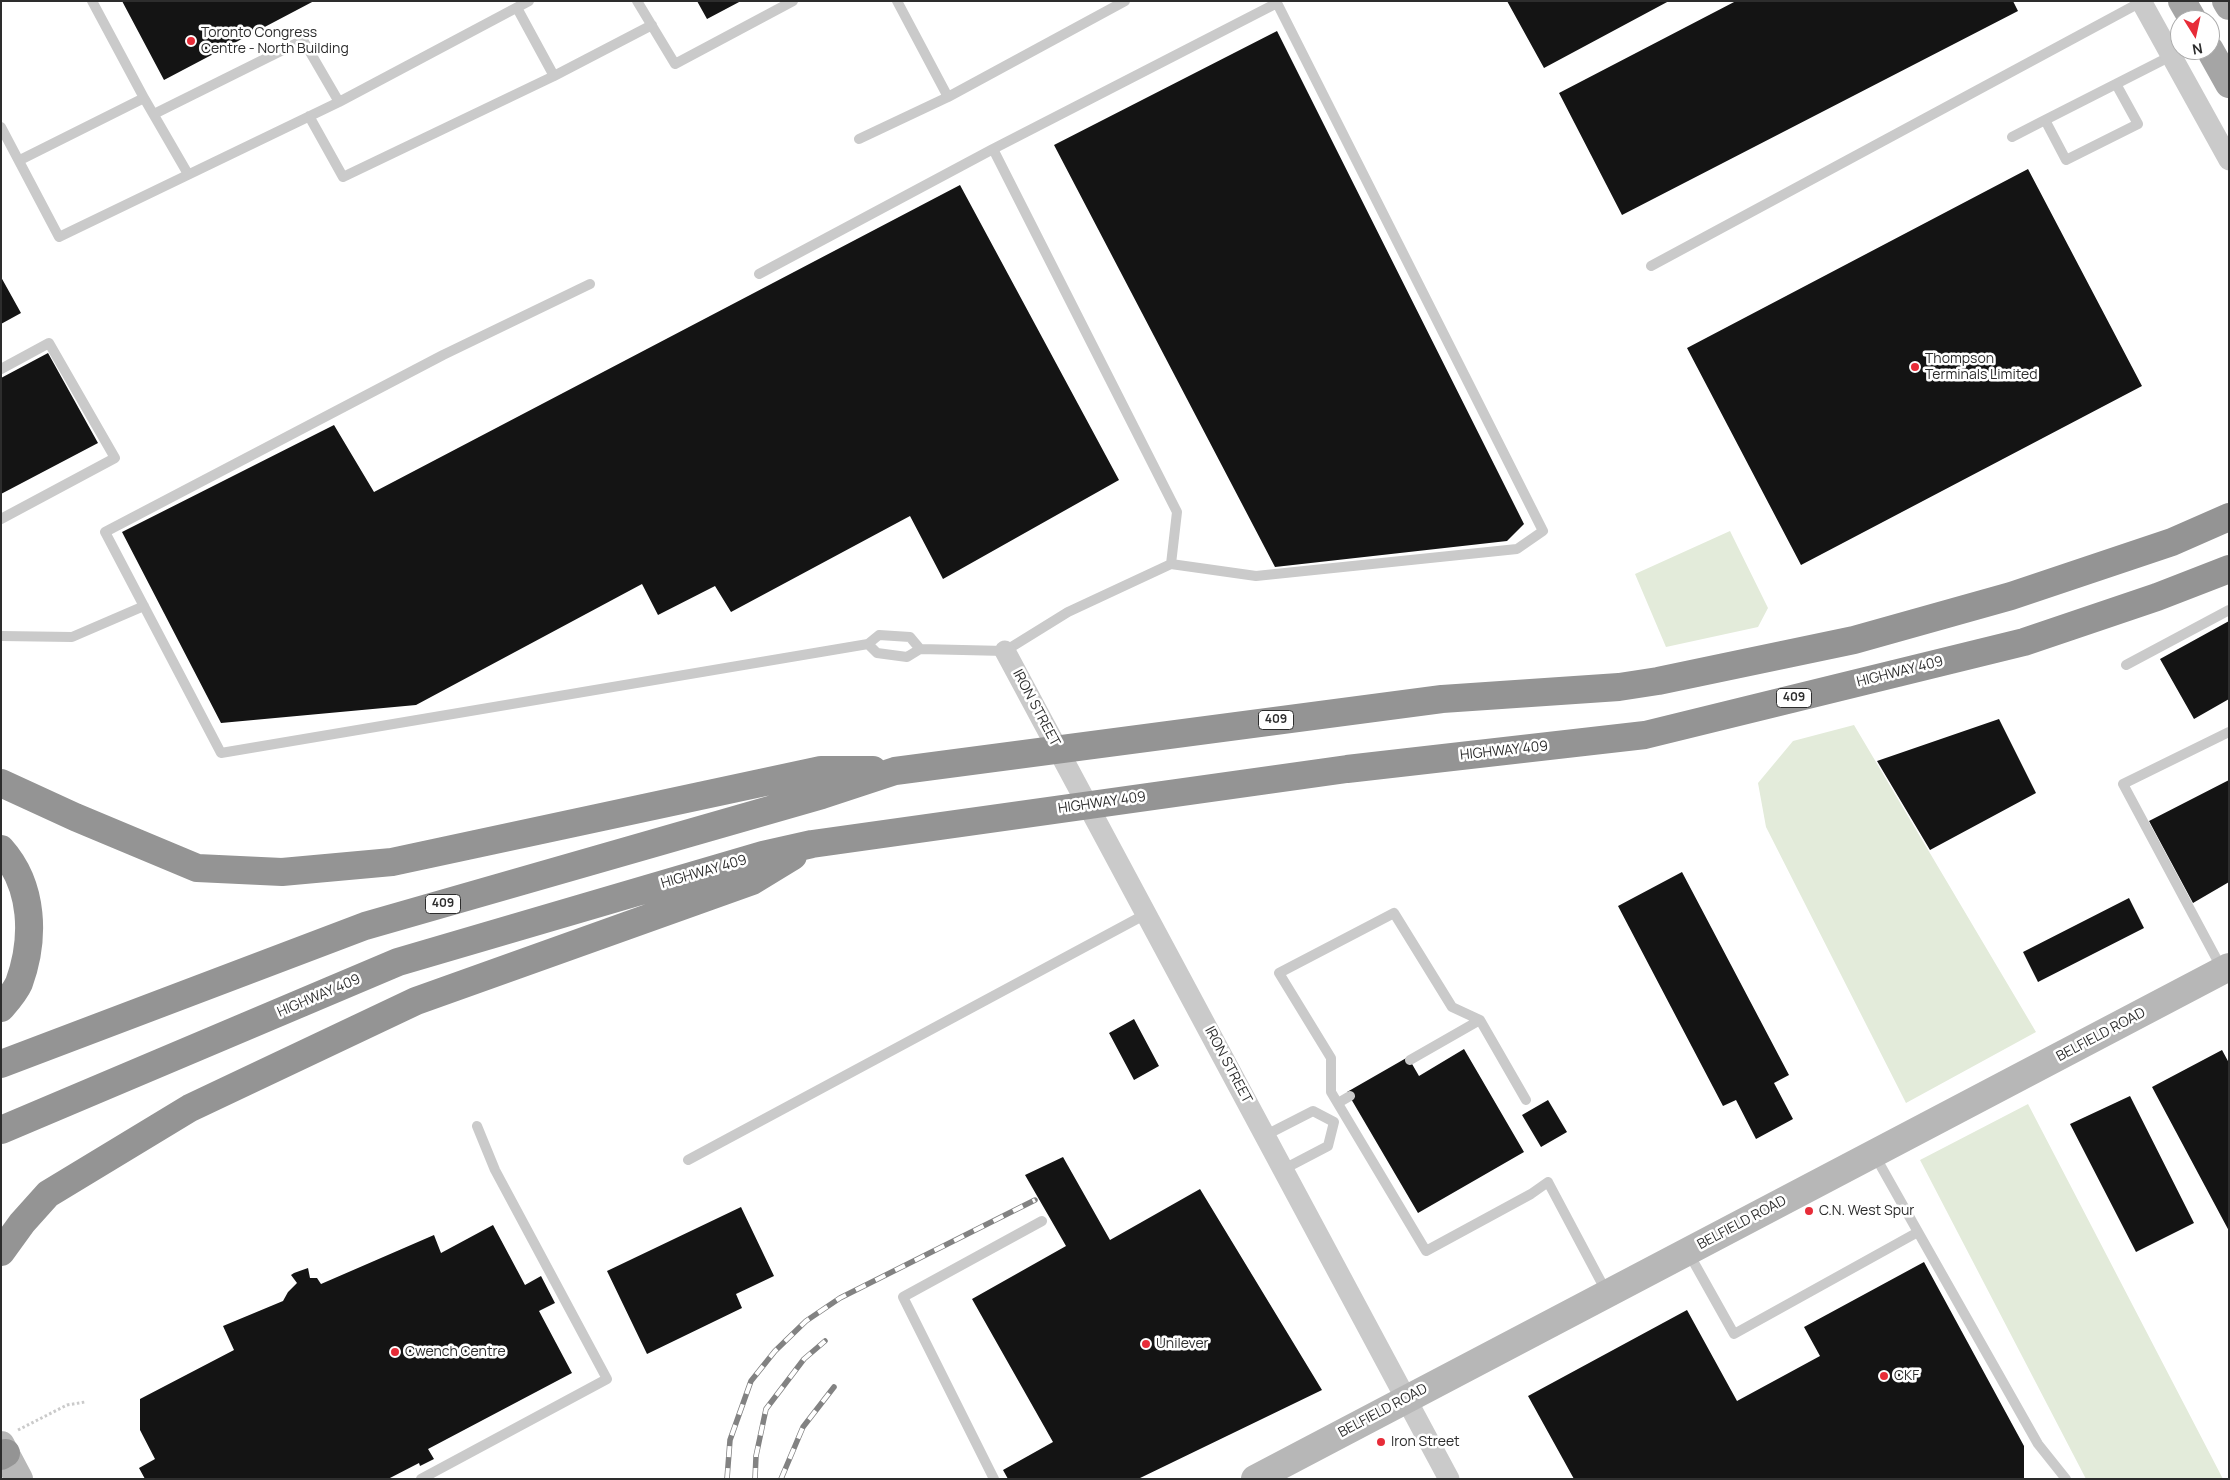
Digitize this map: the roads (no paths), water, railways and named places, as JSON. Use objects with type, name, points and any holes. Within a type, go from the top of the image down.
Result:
[{"type":"highway","name":"409","points":[[1,1064],[364,926],[822,795],[895,770],[1442,699],[1619,687],[1658,681],[1854,640],[2011,596],[2172,542],[2229,517]]},
{"type":"highway","name":"HIGHWAY 409","points":[[1,1130],[398,962],[763,855],[812,844],[1347,769],[1646,735],[2024,642],[2157,597],[2229,569]]},
{"type":"highway","points":[[1,783],[75,817],[197,868],[282,872],[392,862],[821,770],[895,770]]},
{"type":"highway","points":[[1,1252],[22,1223],[48,1194],[190,1108],[416,1000],[752,881],[812,844]]},
{"type":"highway","points":[[1,849],[12,862],[29,904],[29,946],[18,985],[1,1008]]},
{"type":"main road","points":[[2226,1],[2229,6]]},
{"type":"main road","points":[[2216,60],[2229,84]]},
{"type":"main road","name":"BELFIELD ROAD","points":[[1255,1479],[2226,969]]},
{"type":"main road","points":[[5,1447],[19,1479]]},
{"type":"street","points":[[2141,2],[2170,54]]},
{"type":"street","points":[[2173,60],[2229,160]]},
{"type":"street","name":"IRON STREET","points":[[1005,651],[1408,1398],[1449,1479]]},
{"type":"lane","points":[[92,1],[144,98],[188,174]]},
{"type":"lane","points":[[1,127],[59,237],[339,102],[529,1]]},
{"type":"lane","points":[[637,1],[675,64],[793,1]]},
{"type":"lane","points":[[897,1],[948,96]]},
{"type":"lane","points":[[859,139],[948,96],[1126,1]]},
{"type":"lane","points":[[1651,266],[2141,2]]},
{"type":"lane","points":[[759,274],[993,149],[1277,3],[1543,531],[1517,550],[1256,576],[1171,564],[1068,612],[1005,651],[920,649],[906,657],[877,653],[868,644]]},
{"type":"lane","points":[[517,8],[554,76]]},
{"type":"lane","points":[[309,116],[342,178],[554,76],[652,25]]},
{"type":"lane","points":[[154,114],[303,40],[339,102]]},
{"type":"lane","points":[[2012,137],[2170,57]]},
{"type":"lane","points":[[2045,120],[2066,160],[2138,124],[2116,84]]},
{"type":"lane","points":[[20,160],[144,98]]},
{"type":"lane","points":[[993,149],[1177,512],[1171,564]]},
{"type":"lane","points":[[590,284],[442,355],[106,532],[220,753],[868,644],[879,635],[910,638],[920,649]]},
{"type":"lane","points":[[1,369],[49,343],[115,458],[1,519]]},
{"type":"lane","points":[[1,636],[72,637],[144,606]]},
{"type":"lane","points":[[2126,665],[2229,610]]},
{"type":"lane","points":[[2226,969],[2123,784],[2229,732]]},
{"type":"lane","points":[[1526,1100],[1480,1020],[1452,1006],[1394,913],[1279,973],[1331,1058],[1331,1092],[1426,1251],[1531,1194],[1548,1182],[1607,1294]]},
{"type":"lane","points":[[688,1160],[1146,914]]},
{"type":"lane","points":[[1410,1060],[1480,1020]]},
{"type":"lane","points":[[1338,1103],[1350,1096]]},
{"type":"lane","points":[[1266,1135],[1313,1112],[1334,1122],[1346,1117]]},
{"type":"lane","points":[[1284,1169],[1328,1146],[1334,1122]]},
{"type":"lane","points":[[421,1479],[607,1379],[495,1170],[477,1126]]},
{"type":"lane","points":[[1874,1154],[2038,1444],[2066,1479]]},
{"type":"lane","points":[[994,1479],[903,1297],[1042,1221]]},
{"type":"lane","points":[[1688,1251],[1734,1334],[1918,1232]]},
{"type":"railway","points":[[727,1479],[730,1440],[751,1381],[775,1351],[806,1321],[840,1298],[1035,1200]]},
{"type":"railway","points":[[755,1479],[756,1456],[766,1409],[804,1359],[825,1341]]},
{"type":"railway","points":[[781,1479],[803,1427],[834,1387]]},
{"type":"place","name":"Toronto Congress Centre - North Building","points":[[191,41]]},
{"type":"place","name":"Thompson Terminals Limited","points":[[1915,367]]},
{"type":"place","name":"C.N. West Spur","points":[[1809,1211]]},
{"type":"place","name":"Unilever","points":[[1146,1344]]},
{"type":"place","name":"Cwench Centre","points":[[395,1352]]},
{"type":"place","name":"CKF","points":[[1884,1376]]},
{"type":"place","name":"Iron Street","points":[[1381,1442]]}]
